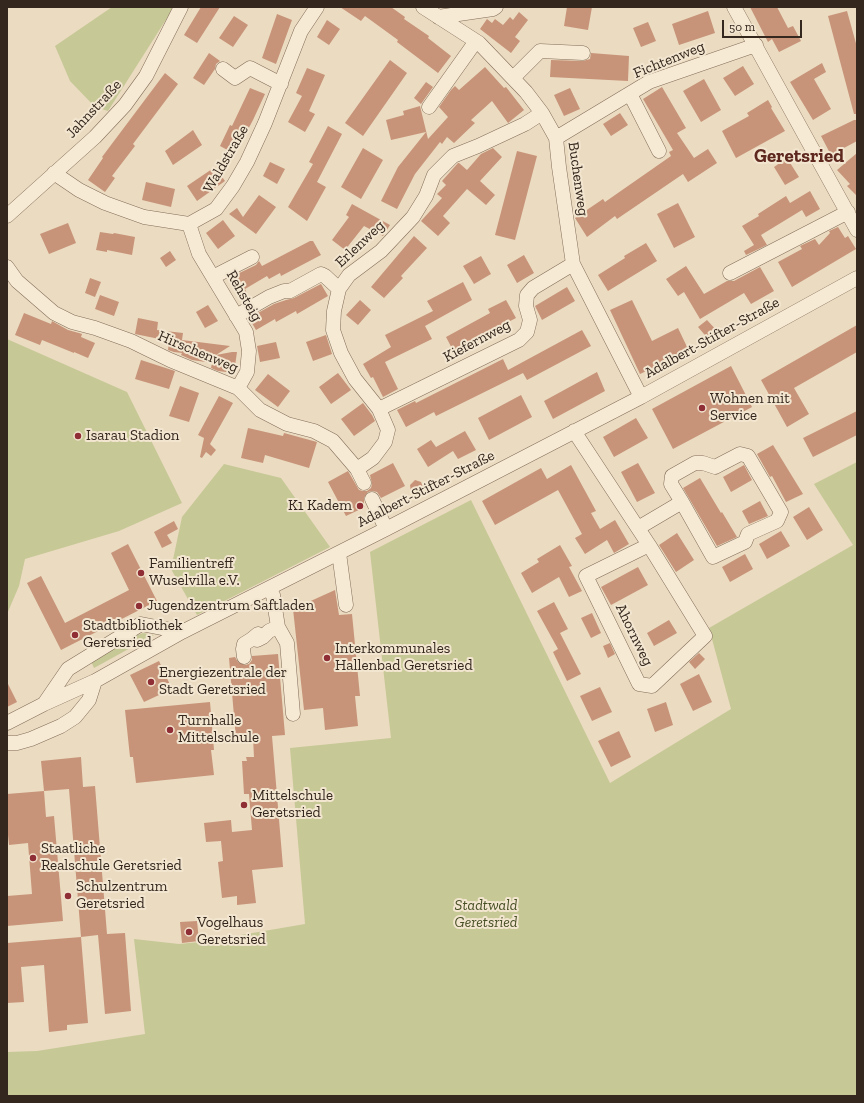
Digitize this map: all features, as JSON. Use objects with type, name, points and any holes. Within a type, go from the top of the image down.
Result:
[{"type":"street","name":"Jahnstraße","points":[[7,216],[96,137],[125,104],[146,76],[181,7]]},
{"type":"street","name":"Waldstraße","points":[[189,224],[216,209],[233,186],[250,156],[265,123],[301,31],[317,7]]},
{"type":"street","name":"Buchenweg","points":[[423,7],[476,41],[526,92],[542,113],[556,138],[558,167],[573,264],[640,397]]},
{"type":"street","points":[[438,17],[493,10],[496,7]]},
{"type":"street","points":[[734,7],[857,230]]},
{"type":"street","points":[[429,107],[476,41]]},
{"type":"street","name":"Fichtenweg","points":[[556,138],[649,82],[756,45]]},
{"type":"street","points":[[513,78],[540,51],[583,53]]},
{"type":"street","points":[[223,69],[235,78],[250,68],[281,84]]},
{"type":"street","points":[[630,94],[659,151]]},
{"type":"street","name":"Erlenweg","points":[[357,469],[373,458],[385,442],[388,430],[379,409],[355,379],[341,353],[332,330],[334,311],[339,289],[349,275],[381,251],[413,217],[426,196],[434,175],[454,156],[525,124],[542,113]]},
{"type":"street","points":[[54,173],[79,190],[105,203],[144,217],[189,224]]},
{"type":"street","points":[[730,273],[848,212]]},
{"type":"street","name":"Rehsteig","points":[[189,224],[198,254],[246,332],[249,351],[247,372],[238,388]]},
{"type":"street","points":[[213,277],[252,257]]},
{"type":"street","name":"Kiefernweg","points":[[379,409],[518,340],[527,332],[530,320],[526,306],[527,295],[533,288],[573,264]]},
{"type":"street","name":"Hirschenweg","points":[[7,267],[18,281],[54,313],[72,322],[95,328],[131,341],[170,360],[238,388],[260,410],[287,424],[314,431],[333,441],[357,469],[364,483]]},
{"type":"street","points":[[236,316],[269,297],[284,291],[290,291],[321,274],[339,289]]},
{"type":"street","name":"Adalbert-Stifter-Straße","points":[[7,723],[44,704],[95,681],[182,632],[386,529],[640,397],[857,278]]},
{"type":"street","name":"Ahornweg","points":[[574,431],[649,545],[705,636],[652,686],[639,684],[586,576],[649,545]]},
{"type":"street","points":[[740,454],[748,456],[781,512],[777,521],[748,534],[745,542],[713,557],[682,502],[671,484],[672,476],[695,464],[703,463],[714,467],[740,454]]},
{"type":"street","points":[[372,499],[386,529]]},
{"type":"street","points":[[638,528],[682,502]]},
{"type":"street","points":[[339,553],[346,605]]},
{"type":"street","points":[[268,589],[273,595],[274,629],[287,643],[293,714]]},
{"type":"street","points":[[44,704],[68,669],[141,624],[182,632]]},
{"type":"street","points":[[244,657],[244,644],[252,639],[256,640],[264,638],[274,629]]},
{"type":"street","points":[[7,743],[17,743],[31,739],[61,726],[75,717],[89,700],[95,681]]},
{"type":"green space","points":[[112,7],[174,7],[108,111],[95,107],[70,81],[55,46]]},
{"type":"green space","name":"Isarau Stadion","points":[[7,339],[127,392],[182,503],[119,531],[25,559],[19,586],[7,614]]},
{"type":"green space","name":"Stadtwald Geretsried","points":[[857,462],[857,1096],[7,1096],[7,1052],[37,1051],[145,1034],[134,939],[179,944],[200,942],[305,924],[290,748],[391,738],[370,552],[471,500],[610,783],[731,709],[709,628],[853,545],[814,484]]},
{"type":"green space","points":[[224,464],[281,478],[330,547],[197,615],[171,569],[182,517]]},
{"type":"green space","points":[[143,633],[154,635],[94,668],[90,659],[132,637]]},
{"type":"building","points":[[201,7],[220,7],[197,43],[184,35]]},
{"type":"building","points":[[340,7],[391,7],[405,17],[404,19],[429,36],[428,38],[451,56],[438,73],[397,42],[398,40],[365,16],[361,21]]},
{"type":"building","points":[[567,7],[592,7],[588,30],[564,26]]},
{"type":"building","points":[[750,7],[777,7],[788,28],[793,26],[801,41],[779,52],[772,39],[768,42]]},
{"type":"building","points":[[708,11],[715,33],[679,45],[672,24]]},
{"type":"building","points":[[847,11],[857,47],[857,114],[854,114],[828,16]]},
{"type":"building","points":[[519,12],[528,20],[515,37],[520,41],[511,53],[480,29],[487,19],[492,23],[495,19],[503,25],[510,17],[513,20]]},
{"type":"building","points":[[277,14],[292,20],[276,64],[262,58]]},
{"type":"building","points":[[234,16],[248,25],[233,47],[219,38]]},
{"type":"building","points":[[327,20],[340,29],[329,45],[317,37]]},
{"type":"building","points":[[648,22],[656,41],[641,47],[633,28]]},
{"type":"building","points":[[209,53],[220,61],[216,64],[215,69],[204,85],[193,78]]},
{"type":"building","points":[[591,53],[629,56],[628,81],[550,77],[551,60],[583,61],[590,59]]},
{"type":"building","points":[[390,60],[407,73],[363,136],[345,123]]},
{"type":"building","points":[[822,63],[826,72],[814,79],[831,109],[813,120],[790,82]]},
{"type":"building","points":[[743,66],[754,84],[735,96],[723,78]]},
{"type":"building","points":[[485,67],[504,88],[506,87],[524,110],[508,123],[492,101],[471,120],[475,123],[454,143],[447,137],[442,144],[440,142],[415,174],[397,209],[381,201],[398,167],[426,132],[391,140],[386,120],[404,115],[403,111],[420,106],[428,139],[448,117],[439,107],[451,90],[455,86],[459,90]]},
{"type":"building","points":[[307,68],[325,75],[309,111],[315,114],[305,132],[288,122],[302,96],[296,93]]},
{"type":"building","points":[[165,73],[178,84],[133,144],[135,146],[112,176],[115,178],[105,192],[88,180],[103,158],[102,157]]},
{"type":"building","points":[[704,79],[721,110],[701,122],[683,91]]},
{"type":"building","points":[[426,82],[433,87],[421,104],[414,98]]},
{"type":"building","points":[[662,87],[686,128],[677,133],[694,158],[708,149],[717,163],[688,182],[683,174],[617,219],[615,216],[587,237],[575,218],[603,199],[605,202],[671,156],[669,152],[673,150],[643,99]]},
{"type":"building","points":[[250,88],[265,94],[235,154],[220,146],[230,125],[232,126]]},
{"type":"building","points":[[570,88],[580,109],[564,116],[554,95]]},
{"type":"building","points":[[768,100],[772,107],[771,108],[785,131],[736,158],[722,131],[749,116],[747,113]]},
{"type":"building","points":[[620,113],[628,125],[611,136],[603,124]]},
{"type":"building","points":[[854,120],[857,120],[857,141],[831,155],[821,136]]},
{"type":"building","points":[[328,126],[342,134],[317,182],[326,187],[307,221],[288,207],[313,164],[309,162]]},
{"type":"building","points":[[193,130],[202,145],[173,165],[165,151]]},
{"type":"building","points":[[363,148],[383,160],[361,199],[341,187]]},
{"type":"building","points":[[493,148],[502,157],[480,181],[495,195],[486,205],[467,189],[443,216],[450,223],[438,236],[421,221],[442,198],[437,194],[446,185],[442,181],[458,163],[467,170],[481,154]]},
{"type":"building","points":[[517,151],[537,156],[515,240],[495,235]]},
{"type":"building","points":[[857,153],[857,196],[847,186],[850,184],[837,170]]},
{"type":"building","points":[[787,158],[799,177],[785,185],[774,167]]},
{"type":"building","points":[[270,162],[285,169],[277,184],[263,176]]},
{"type":"building","points":[[215,167],[225,181],[197,201],[187,186]]},
{"type":"building","points":[[146,182],[175,189],[171,207],[142,200]]},
{"type":"building","points":[[810,191],[820,209],[806,217],[802,210],[761,235],[767,245],[746,255],[744,251],[754,245],[742,226],[759,216],[758,214],[786,196],[790,203]]},
{"type":"building","points":[[259,195],[276,207],[256,234],[229,214],[237,208],[243,217]]},
{"type":"building","points":[[678,203],[695,237],[674,248],[657,214]]},
{"type":"building","points":[[352,204],[390,225],[383,236],[364,226],[345,250],[332,240],[349,217],[346,215]]},
{"type":"building","points":[[223,220],[235,236],[218,249],[206,233]]},
{"type":"building","points":[[68,223],[76,243],[49,254],[40,234]]},
{"type":"building","points":[[838,227],[845,238],[848,236],[856,249],[792,287],[778,262],[802,249],[800,246],[815,239],[819,245],[830,233],[829,231]]},
{"type":"building","points":[[100,232],[135,237],[132,255],[107,250],[107,252],[96,250]]},
{"type":"building","points":[[414,236],[427,248],[401,276],[403,278],[384,298],[371,287]]},
{"type":"building","points":[[310,241],[313,241],[321,255],[281,276],[280,273],[269,279],[267,276],[245,289],[249,298],[242,303],[229,278],[256,265],[259,261],[262,266]]},
{"type":"building","points":[[646,243],[657,261],[608,291],[598,275],[625,258],[624,256]]},
{"type":"building","points":[[170,251],[176,260],[166,267],[160,258]]},
{"type":"building","points":[[524,255],[534,273],[517,283],[507,265]]},
{"type":"building","points":[[481,256],[491,274],[474,284],[463,266]]},
{"type":"building","points":[[686,266],[704,294],[727,281],[734,281],[760,267],[774,291],[751,304],[744,293],[700,319],[684,292],[678,296],[666,279]]},
{"type":"building","points":[[90,278],[101,282],[95,297],[85,293]]},
{"type":"building","points":[[463,282],[472,300],[425,326],[432,339],[385,362],[398,389],[383,397],[373,377],[371,378],[363,364],[391,347],[385,335],[433,311],[427,301]]},
{"type":"building","points":[[321,284],[328,296],[297,314],[296,311],[276,322],[275,319],[256,330],[249,318],[274,304],[294,298]]},
{"type":"building","points":[[567,287],[575,301],[542,320],[535,306]]},
{"type":"building","points":[[100,295],[119,302],[114,316],[95,309]]},
{"type":"building","points":[[360,300],[371,310],[358,325],[346,315]]},
{"type":"building","points":[[506,300],[516,318],[489,332],[492,338],[457,358],[446,337],[490,313],[488,309]]},
{"type":"building","points":[[632,300],[652,341],[678,328],[689,351],[640,374],[610,310]]},
{"type":"building","points":[[208,305],[218,321],[205,328],[196,312]]},
{"type":"building","points":[[24,313],[51,324],[52,321],[68,330],[82,334],[81,337],[95,343],[88,358],[42,340],[40,345],[15,335]]},
{"type":"building","points":[[138,318],[158,322],[157,330],[183,333],[182,340],[230,346],[216,355],[237,352],[234,373],[218,371],[211,368],[212,363],[192,360],[181,355],[182,353],[168,350],[169,341],[135,334]]},
{"type":"building","points":[[707,320],[719,333],[710,341],[698,327]]},
{"type":"building","points":[[857,325],[857,352],[794,388],[809,414],[787,427],[761,380]]},
{"type":"building","points":[[582,330],[591,346],[527,380],[523,373],[436,416],[434,412],[406,427],[397,410],[415,401],[416,403],[503,359],[508,370]]},
{"type":"building","points":[[326,335],[332,354],[313,361],[306,342]]},
{"type":"building","points":[[276,342],[280,358],[260,362],[257,346]]},
{"type":"building","points":[[141,360],[175,371],[169,389],[135,379]]},
{"type":"building","name":"Wohnen mit Service","points":[[731,366],[752,407],[673,449],[652,409]]},
{"type":"building","points":[[597,372],[605,391],[553,419],[544,401]]},
{"type":"building","points":[[338,373],[351,390],[331,404],[319,387]]},
{"type":"building","points":[[268,374],[290,391],[278,407],[255,390]]},
{"type":"building","points":[[180,386],[199,393],[189,422],[169,416]]},
{"type":"building","points":[[521,395],[532,417],[489,440],[478,418]]},
{"type":"building","points":[[219,396],[233,403],[210,444],[216,450],[211,456],[206,452],[202,458],[200,457],[204,438],[198,435]]},
{"type":"building","points":[[363,403],[375,421],[354,436],[341,419]]},
{"type":"building","points":[[857,411],[857,435],[813,457],[803,438]]},
{"type":"building","points":[[636,418],[648,438],[614,457],[603,437]]},
{"type":"building","points":[[248,428],[283,436],[284,433],[317,442],[309,468],[265,455],[263,463],[241,458]]},
{"type":"building","points":[[465,431],[476,450],[458,459],[453,451],[428,467],[417,449],[431,440],[436,447]]},
{"type":"building","points":[[773,445],[803,494],[786,502],[772,476],[770,477],[757,454]]},
{"type":"building","points":[[393,463],[405,486],[381,498],[377,492],[368,492],[364,498],[363,504],[365,507],[346,516],[328,482],[348,471],[359,490],[367,491],[371,488],[372,484],[370,475]]},
{"type":"building","points":[[638,463],[655,493],[637,502],[621,472]]},
{"type":"building","points":[[571,465],[596,511],[591,513],[600,529],[615,520],[629,544],[614,553],[607,540],[585,554],[575,538],[582,534],[558,490],[495,525],[482,501],[541,468],[547,479]]},
{"type":"building","points":[[744,465],[752,480],[731,492],[723,477]]},
{"type":"building","points":[[700,478],[737,537],[717,546],[683,488]]},
{"type":"building","points":[[415,480],[421,482],[423,487],[421,492],[416,495],[411,492],[410,485]]},
{"type":"building","points":[[760,501],[768,516],[749,524],[742,511]]},
{"type":"building","points":[[809,507],[823,530],[807,540],[793,517]]},
{"type":"building","points":[[174,521],[178,529],[167,535],[172,543],[162,548],[154,532]]},
{"type":"building","points":[[781,531],[790,546],[767,559],[759,544]]},
{"type":"building","points":[[677,533],[694,560],[676,572],[659,545]]},
{"type":"building","points":[[128,544],[157,601],[61,650],[27,583],[41,576],[65,623],[129,590],[111,553]]},
{"type":"building","points":[[560,545],[572,566],[569,567],[582,591],[569,597],[559,577],[532,593],[521,573],[539,562],[537,559]]},
{"type":"building","points":[[745,554],[753,569],[730,582],[722,567]]},
{"type":"building","points":[[638,567],[648,585],[611,605],[601,587]]},
{"type":"building","name":"Interkommunales Hallenbad Geretsried","points":[[335,590],[339,615],[352,614],[360,696],[355,696],[358,726],[325,730],[323,708],[304,710],[293,609]]},
{"type":"building","points":[[554,602],[568,629],[560,633],[581,674],[567,681],[553,652],[558,649],[537,611]]},
{"type":"building","points":[[592,613],[601,633],[591,638],[581,618]]},
{"type":"building","points":[[669,620],[677,633],[654,646],[647,633]]},
{"type":"building","points":[[610,643],[615,654],[608,658],[603,646]]},
{"type":"building","points":[[699,653],[705,659],[695,669],[689,662]]},
{"type":"building","points":[[278,654],[285,735],[272,736],[283,867],[252,870],[256,903],[237,905],[237,896],[222,898],[218,862],[223,861],[221,841],[206,842],[204,823],[231,820],[232,832],[252,830],[249,794],[244,794],[242,761],[247,761],[246,757],[254,757],[253,738],[236,739],[229,658],[235,657],[238,662],[245,665],[249,664],[252,660],[252,656]]},
{"type":"building","name":"Energiezentrale der Stadt Geretsried","points":[[159,661],[172,689],[144,702],[130,675]]},
{"type":"building","points":[[699,674],[712,702],[693,711],[680,684]]},
{"type":"building","points":[[7,682],[17,702],[7,707]]},
{"type":"building","points":[[600,687],[612,712],[592,721],[580,696]]},
{"type":"building","name":"Turnhalle Mittelschule","points":[[210,702],[214,750],[211,750],[214,775],[136,783],[133,757],[130,757],[125,710]]},
{"type":"building","points":[[666,702],[673,725],[655,732],[647,709]]},
{"type":"building","points":[[619,731],[631,757],[611,767],[598,741]]},
{"type":"building","points":[[81,757],[83,787],[95,786],[107,934],[125,933],[131,1011],[105,1014],[98,935],[81,937],[69,789],[44,791],[41,761]]},
{"type":"building","points":[[44,791],[46,817],[54,816],[63,921],[7,926],[7,896],[32,894],[28,843],[9,845],[7,825],[7,794]]},
{"type":"building","name":"Vogelhaus Geretsried","points":[[197,921],[199,941],[182,943],[180,922]]},
{"type":"building","points":[[81,937],[88,1023],[67,1025],[67,1030],[49,1032],[44,965],[21,967],[24,1002],[7,1003],[7,943]]},
{"type":"place","name":"Wohnen mit Service","points":[[702,408]]},
{"type":"place","name":"Isarau Stadion","points":[[78,436]]},
{"type":"place","name":"K1 Kadem","points":[[360,506]]},
{"type":"place","name":"Familientreff Wuselvilla e.V.","points":[[141,573]]},
{"type":"place","name":"Jugendzentrum Saftladen","points":[[139,606]]},
{"type":"place","name":"Stadtbibliothek Geretsried","points":[[75,635]]},
{"type":"place","name":"Interkommunales Hallenbad Geretsried","points":[[327,658]]},
{"type":"place","name":"Energiezentrale der Stadt Geretsried","points":[[151,682]]},
{"type":"place","name":"Turnhalle Mittelschule","points":[[170,730]]},
{"type":"place","name":"Mittelschule Geretsried","points":[[244,805]]},
{"type":"place","name":"Staatliche Realschule Geretsried","points":[[33,858]]},
{"type":"place","name":"Schulzentrum Geretsried","points":[[68,896]]},
{"type":"place","name":"Vogelhaus Geretsried","points":[[189,932]]},
{"type":"district","name":"Geretsried","points":[[799,157]]}]
